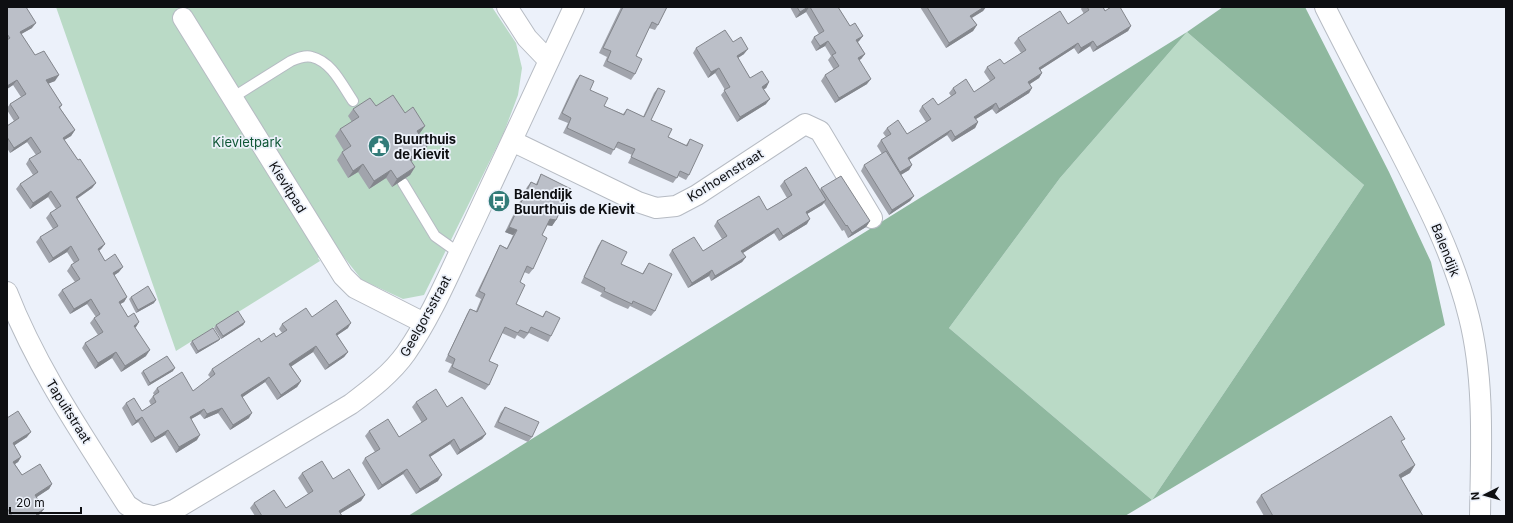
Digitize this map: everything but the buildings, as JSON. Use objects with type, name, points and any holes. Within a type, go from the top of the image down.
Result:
[{"type":"street","points":[[507,7],[527,38],[549,61]]},
{"type":"street","name":"Geelgorsstraat","points":[[151,516],[179,508],[351,404],[373,388],[406,353],[424,323],[459,253],[574,7]]},
{"type":"street","name":"Balendijk","points":[[1325,7],[1424,198],[1444,242],[1459,281],[1470,318],[1479,381],[1481,409],[1480,516]]},
{"type":"street","name":"Kievitpad","points":[[183,18],[343,276],[355,288],[424,323]]},
{"type":"street","name":"Korhoenstraat","points":[[512,141],[638,202],[656,208],[676,206],[696,195],[805,124],[820,131],[872,218]]},
{"type":"street","name":"Tapuitstraat","points":[[7,292],[54,389],[117,489],[128,505],[139,513],[151,516]]},
{"type":"lane","points":[[232,98],[291,61],[301,57],[312,57],[330,67],[353,101]]},
{"type":"lane","points":[[403,183],[435,236],[459,253]]},
{"type":"green space","name":"Kievietpark","points":[[56,7],[492,7],[516,43],[522,68],[518,95],[504,132],[424,295],[403,299],[362,280],[336,247],[318,258],[320,261],[176,351]]},
{"type":"green space","points":[[1223,7],[1305,7],[1389,172],[1431,262],[1445,325],[1152,500],[1364,185],[1187,32]]},
{"type":"green space","points":[[1187,32],[1364,185],[1152,500],[949,328],[1060,178]]},
{"type":"green space","points":[[1187,32],[1060,178],[949,328],[1152,500],[1125,516],[408,516]]},
{"type":"place","name":"Buurthuis de Kievit","points":[[379,146]]},
{"type":"place","name":"Balendijk Buurthuis de Kievit","points":[[499,201]]}]
